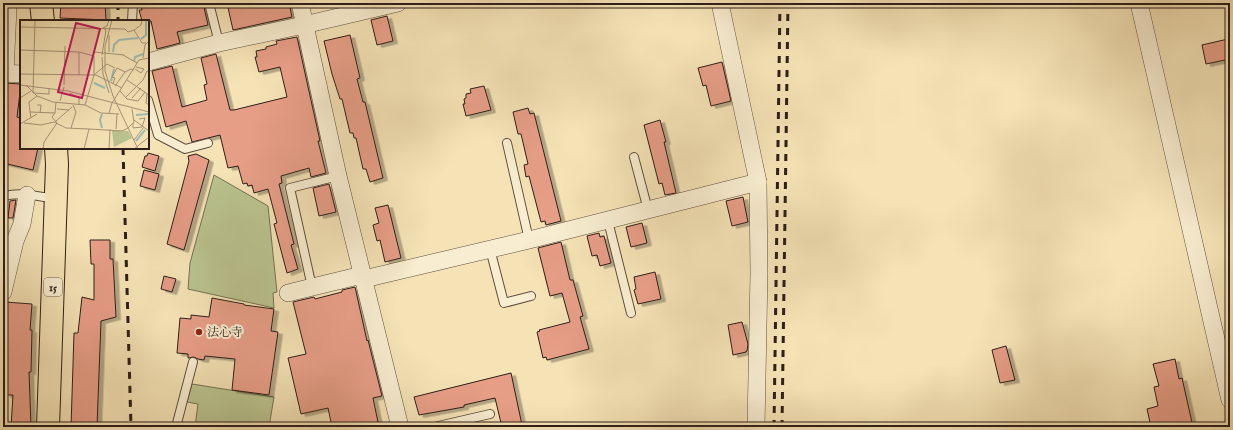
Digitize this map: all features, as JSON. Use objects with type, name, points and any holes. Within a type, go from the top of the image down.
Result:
[{"type":"main road","points":[[41,3],[43,20]]},
{"type":"main road","name":"15","points":[[48,427],[57,164],[56,149]]},
{"type":"street","points":[[300,3],[338,176],[400,427]]},
{"type":"street","points":[[149,62],[219,43],[304,25],[367,6],[398,3]]},
{"type":"street","points":[[720,3],[758,182],[759,273],[756,427]]},
{"type":"street","points":[[1139,3],[1230,400]]},
{"type":"street","points":[[3,8],[8,8],[10,74]]},
{"type":"street","points":[[288,293],[529,240],[758,182]]},
{"type":"street","points":[[3,292],[16,241],[22,224],[36,196]]},
{"type":"lane","points":[[132,20],[133,3]]},
{"type":"lane","points":[[210,3],[219,43]]},
{"type":"lane","points":[[149,104],[158,135],[185,149],[208,143]]},
{"type":"lane","points":[[507,143],[529,240]]},
{"type":"lane","points":[[634,157],[648,210]]},
{"type":"lane","points":[[312,287],[290,188],[338,176]]},
{"type":"lane","points":[[3,197],[7,195],[36,196]]},
{"type":"lane","points":[[608,221],[631,313]]},
{"type":"lane","points":[[490,249],[504,304],[531,296]]},
{"type":"lane","points":[[176,427],[193,362]]},
{"type":"lane","points":[[434,427],[490,414]]},
{"type":"green space","points":[[214,175],[268,206],[277,292],[273,293],[274,308],[188,289],[190,263]]},
{"type":"green space","points":[[192,384],[274,397],[269,427],[195,427],[198,404],[187,402]]},
{"type":"building","points":[[61,3],[105,3],[106,20],[60,18]]},
{"type":"building","points":[[141,3],[203,3],[208,25],[177,32],[180,43],[157,49],[151,21],[142,20],[139,10],[142,10]]},
{"type":"building","points":[[227,3],[289,3],[292,17],[233,30]]},
{"type":"building","points":[[387,16],[393,41],[377,45],[371,20]]},
{"type":"building","points":[[350,35],[360,78],[357,79],[363,102],[365,102],[383,178],[370,182],[366,169],[363,169],[356,138],[354,138],[353,133],[350,133],[342,99],[340,99],[332,74],[324,41]]},
{"type":"building","points":[[297,37],[326,173],[311,177],[309,168],[281,176],[282,183],[279,184],[294,244],[291,245],[298,269],[287,273],[274,224],[277,223],[268,189],[254,193],[252,185],[248,186],[247,183],[243,184],[238,166],[228,168],[220,135],[192,142],[186,121],[166,127],[152,71],[172,66],[182,107],[207,100],[204,85],[207,84],[201,58],[216,54],[230,110],[234,110],[287,97],[280,67],[259,72],[255,57],[257,57],[256,51],[266,49],[266,47],[277,44],[276,41]]},
{"type":"building","points":[[1228,39],[1230,59],[1206,64],[1202,45]]},
{"type":"building","points":[[722,62],[731,101],[711,106],[706,85],[703,86],[698,68]]},
{"type":"building","points":[[5,83],[20,84],[17,117],[20,118],[20,149],[38,149],[33,170],[3,163],[3,95]]},
{"type":"building","points":[[484,86],[491,110],[466,116],[463,104],[465,104],[464,99],[466,98],[466,94],[471,93],[470,89]]},
{"type":"building","points":[[528,108],[530,114],[534,113],[561,221],[546,225],[545,221],[541,222],[529,176],[526,177],[524,165],[528,164],[521,134],[518,134],[513,112]]},
{"type":"building","points":[[660,120],[676,193],[665,195],[662,183],[659,184],[644,125]]},
{"type":"building","points":[[148,153],[159,156],[155,171],[142,167],[145,156],[147,156]]},
{"type":"building","points":[[196,154],[209,160],[184,250],[167,244],[189,161],[188,156]]},
{"type":"building","points":[[144,170],[159,174],[155,190],[140,186]]},
{"type":"building","points":[[329,184],[336,212],[319,216],[313,188]]},
{"type":"building","points":[[743,197],[748,222],[732,226],[726,201]]},
{"type":"building","points":[[16,200],[13,218],[8,218],[10,201]]},
{"type":"building","points":[[388,205],[401,258],[385,262],[380,240],[377,241],[373,225],[379,223],[375,208]]},
{"type":"building","points":[[642,223],[647,243],[631,247],[626,227]]},
{"type":"building","points":[[599,233],[600,237],[604,236],[611,263],[600,266],[597,255],[592,256],[587,236]]},
{"type":"building","points":[[90,240],[110,240],[110,259],[113,259],[116,317],[101,321],[97,427],[71,427],[74,333],[78,333],[82,297],[94,300],[94,264],[91,264]]},
{"type":"building","points":[[561,242],[570,280],[573,280],[583,316],[580,317],[589,349],[547,360],[546,357],[543,358],[537,332],[540,331],[539,330],[570,322],[562,293],[550,296],[538,248]]},
{"type":"building","points":[[655,272],[661,299],[638,304],[634,290],[636,289],[634,277]]},
{"type":"building","points":[[164,276],[176,279],[172,292],[161,289]]},
{"type":"building","points":[[355,287],[367,341],[368,340],[382,396],[373,398],[379,427],[332,427],[328,408],[301,414],[288,358],[306,354],[293,302],[314,297],[315,299]]},
{"type":"building","points":[[212,298],[244,305],[274,309],[271,331],[278,332],[269,395],[232,390],[235,359],[205,356],[204,360],[194,357],[188,358],[188,354],[177,353],[180,318],[191,319],[191,315],[209,317]]},
{"type":"building","points":[[5,302],[32,304],[30,330],[32,330],[31,372],[29,372],[31,427],[11,427],[13,395],[6,395],[6,372],[3,372]]},
{"type":"building","points":[[742,322],[748,344],[747,351],[733,355],[728,325]]},
{"type":"building","points":[[1006,346],[1015,380],[1000,383],[992,350]]},
{"type":"building","points":[[1175,359],[1179,379],[1182,378],[1193,427],[1151,427],[1147,409],[1158,406],[1154,387],[1159,386],[1153,364]]},
{"type":"building","points":[[511,373],[522,425],[518,427],[502,427],[495,398],[464,405],[464,407],[419,415],[414,397]]},
{"type":"railway","points":[[118,3],[118,20]]},
{"type":"railway","points":[[774,427],[780,3]]},
{"type":"railway","points":[[782,427],[788,3]]},
{"type":"railway","points":[[123,149],[131,427]]},
{"type":"place","name":"法心寺","points":[[199,332]]}]
